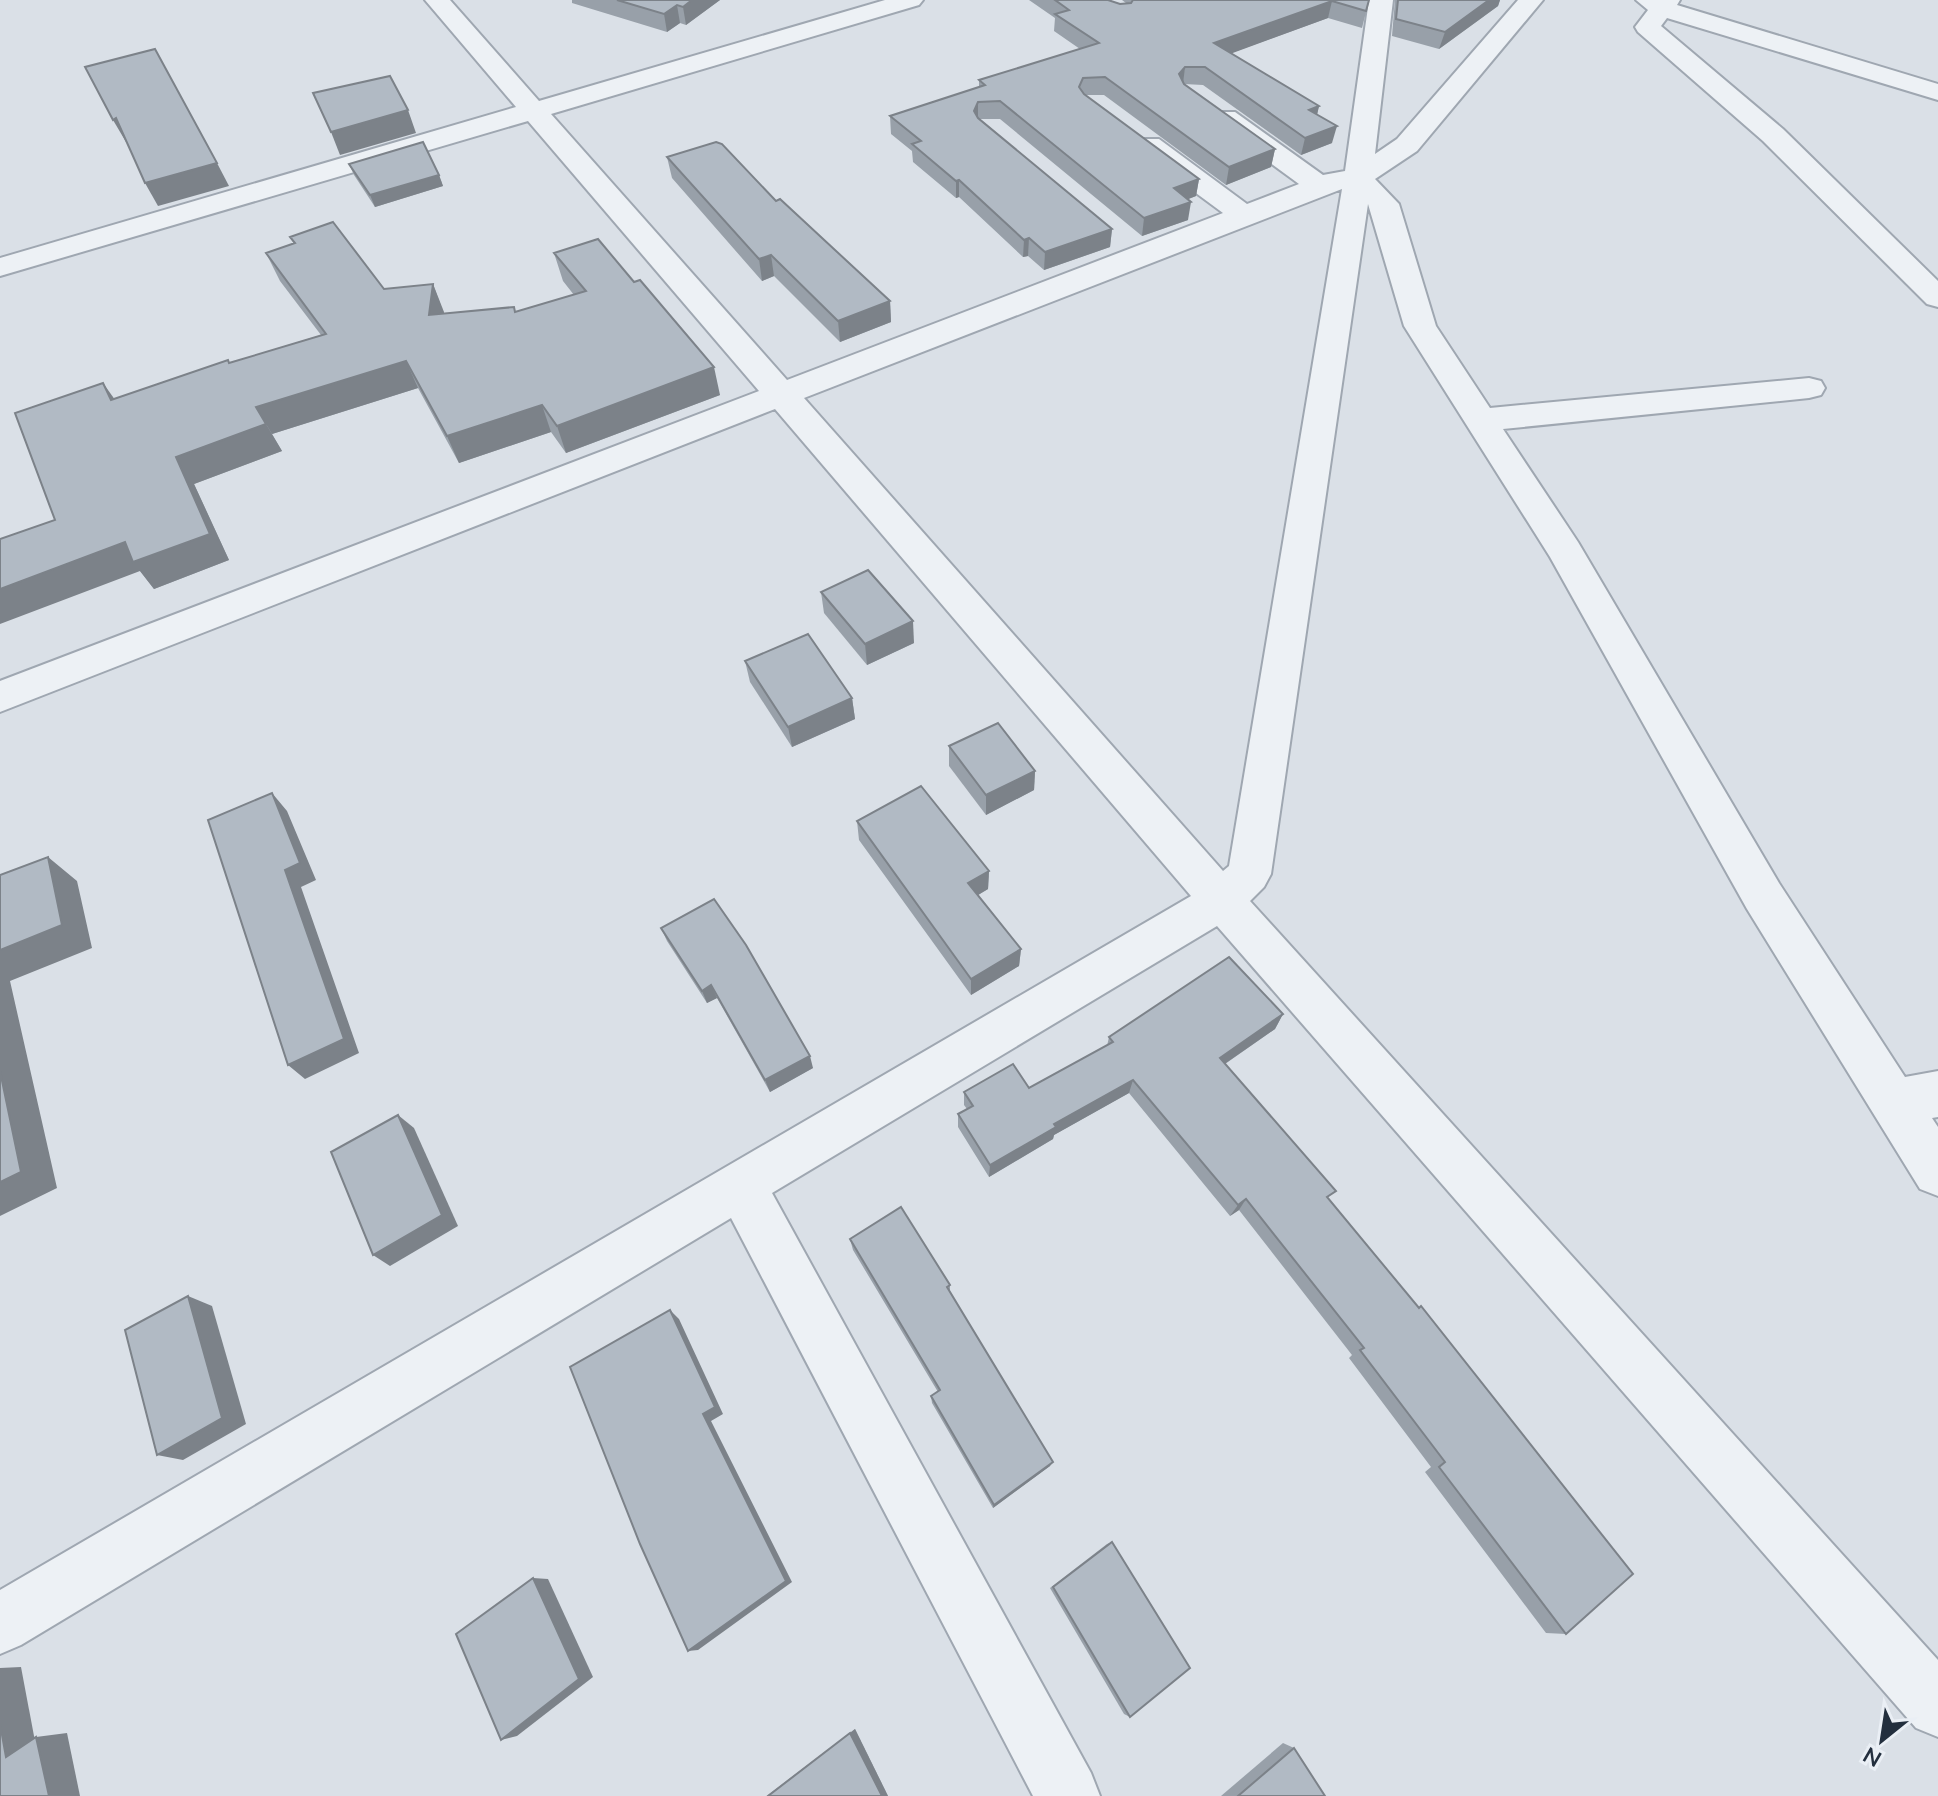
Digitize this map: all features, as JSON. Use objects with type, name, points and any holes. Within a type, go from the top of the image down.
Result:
[{"type":"street","points":[[437,0],[1222,900],[1938,1706]]},
{"type":"street","points":[[0,267],[911,0]]},
{"type":"street","points":[[0,1624],[1222,900],[1249,874],[1358,178],[1381,0]]},
{"type":"street","points":[[0,697],[782,394],[1130,245],[1244,215],[1319,186],[1358,178],[1407,145],[1531,0]]},
{"type":"street","points":[[1938,92],[1659,3],[1647,27],[1773,135],[1938,298]]},
{"type":"street","points":[[1204,103],[1319,186]]},
{"type":"street","points":[[1131,131],[1244,215]]},
{"type":"street","points":[[1358,178],[1385,204],[1420,326],[1565,551],[1763,896],[1916,1098],[1938,1172]]},
{"type":"street","points":[[1481,420],[1809,388]]},
{"type":"street","points":[[741,1186],[1068,1796]]},
{"type":"building","points":[[617,0],[692,0],[664,14]]},
{"type":"building","points":[[1055,0],[1108,0],[1120,4],[1133,0],[1369,0],[1366,11],[1332,1],[1214,43],[1319,106],[1309,110],[1337,126],[1305,138],[1205,67],[1185,67],[1179,74],[1184,84],[1275,149],[1229,167],[1105,77],[1083,78],[1079,87],[1084,94],[1199,179],[1174,188],[1191,202],[1144,218],[1000,101],[978,102],[974,111],[978,118],[1112,229],[1045,252],[1029,238],[1024,240],[959,180],[956,181],[912,144],[921,141],[890,116],[985,85],[979,80],[1099,43],[1055,14],[1069,10]]},
{"type":"building","points":[[1398,0],[1489,0],[1445,32],[1396,19]]},
{"type":"building","points":[[155,49],[217,163],[145,183],[116,118],[113,120],[85,67]]},
{"type":"building","points":[[390,76],[408,110],[331,132],[313,93]]},
{"type":"building","points":[[423,142],[439,175],[370,195],[349,164]]},
{"type":"building","points":[[716,142],[722,144],[776,201],[780,199],[890,301],[838,321],[771,255],[759,259],[667,157]]},
{"type":"building","points":[[333,222],[384,289],[433,284],[429,315],[514,307],[515,312],[586,291],[554,253],[598,239],[634,282],[640,280],[714,367],[557,426],[542,405],[447,436],[406,361],[256,407],[266,424],[176,457],[210,534],[133,562],[125,542],[0,589],[0,539],[55,520],[15,413],[103,383],[111,400],[228,360],[229,363],[326,334],[266,253],[295,243],[290,237]]},
{"type":"building","points":[[868,570],[913,621],[865,644],[821,592]]},
{"type":"building","points":[[808,634],[852,698],[788,727],[745,661]]},
{"type":"building","points":[[998,723],[1035,771],[986,795],[949,746]]},
{"type":"building","points":[[921,786],[989,871],[968,883],[1021,949],[971,979],[857,821]]},
{"type":"building","points":[[272,793],[300,863],[285,870],[344,1039],[288,1065],[208,820]]},
{"type":"building","points":[[48,857],[62,925],[0,950],[0,875]]},
{"type":"building","points":[[714,899],[746,945],[810,1056],[765,1080],[711,985],[702,991],[661,928]]},
{"type":"building","points":[[1229,957],[1283,1014],[1220,1058],[1336,1191],[1327,1197],[1419,1308],[1421,1306],[1633,1574],[1566,1634],[1439,1467],[1445,1462],[1360,1350],[1364,1348],[1246,1199],[1238,1205],[1133,1080],[1054,1124],[1056,1127],[990,1165],[958,1114],[973,1106],[964,1092],[1013,1064],[1029,1088],[1113,1042],[1109,1037]]},
{"type":"building","points":[[0,1071],[21,1172],[0,1182]]},
{"type":"building","points":[[398,1115],[442,1215],[373,1255],[331,1152]]},
{"type":"building","points":[[901,1207],[1053,1462],[994,1505],[931,1396],[940,1390],[850,1239]]},
{"type":"building","points":[[188,1296],[222,1418],[157,1455],[125,1330]]},
{"type":"building","points":[[670,1310],[715,1407],[703,1414],[786,1581],[688,1651],[640,1544],[570,1367]]},
{"type":"building","points":[[1112,1542],[1190,1668],[1130,1717],[1053,1587]]},
{"type":"building","points":[[533,1578],[579,1679],[501,1740],[456,1634]]},
{"type":"building","points":[[0,1724],[6,1757],[36,1737],[49,1796],[0,1796]]},
{"type":"building","points":[[850,1733],[882,1796],[768,1796]]},
{"type":"building","points":[[1294,1748],[1325,1796],[1238,1796]]}]
